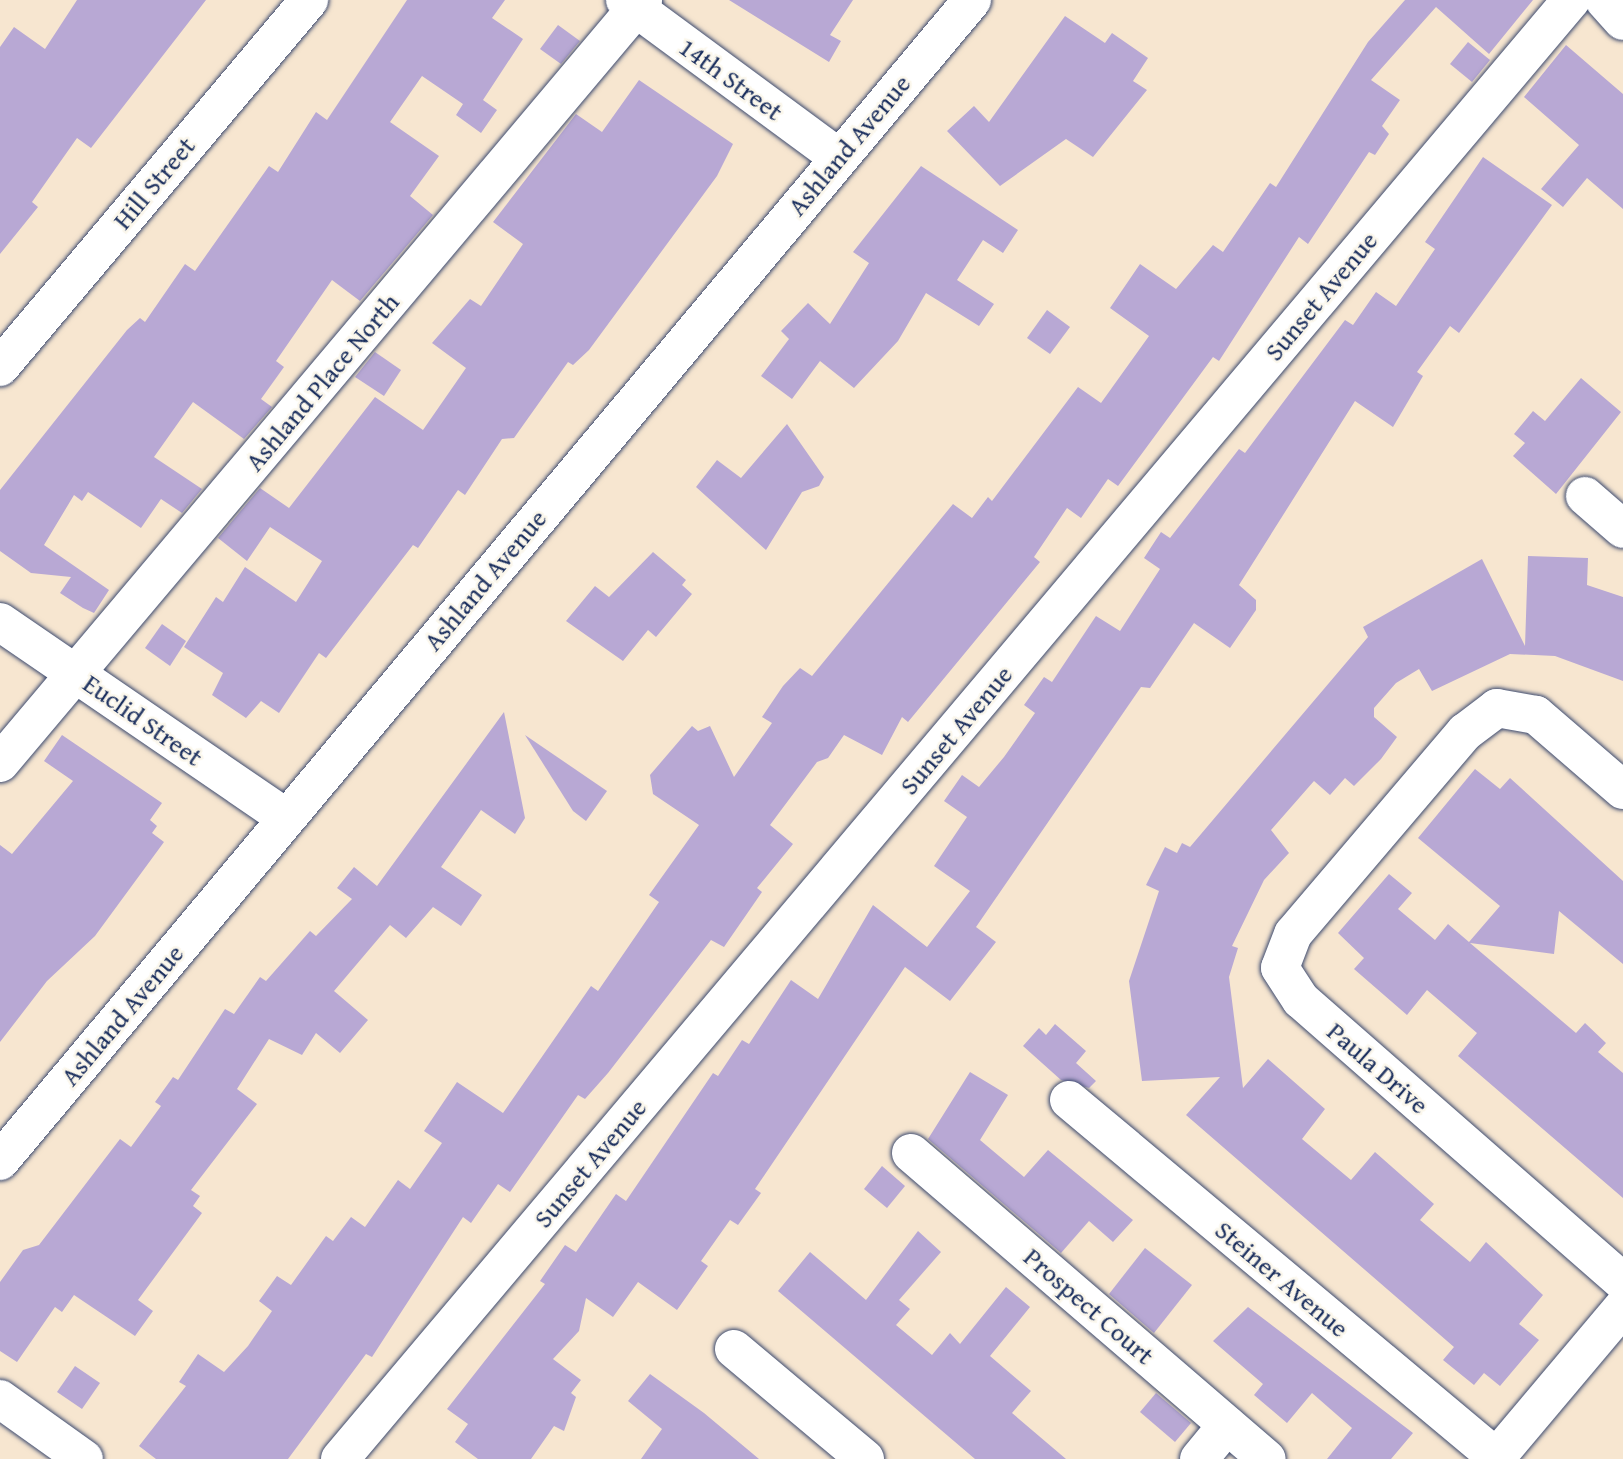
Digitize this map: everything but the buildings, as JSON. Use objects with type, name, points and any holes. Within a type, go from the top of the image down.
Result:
[{"type":"street","name":"Hill Street","points":[[0,367],[309,0]]},
{"type":"street","name":"Ashland Avenue","points":[[0,1161],[972,0]]},
{"type":"street","name":"Sunset Avenue","points":[[340,1459],[1571,0]]},
{"type":"street","points":[[1604,0],[1623,22]]},
{"type":"street","name":"14th Street","points":[[634,3],[838,158]]},
{"type":"street","name":"Ashland Place North","points":[[0,763],[77,674],[634,3]]},
{"type":"street","points":[[1585,496],[1623,529]]},
{"type":"street","name":"Euclid Street","points":[[0,622],[286,818]]},
{"type":"street","name":"Paula Drive","points":[[1623,790],[1536,715],[1497,708],[1465,732],[1293,934],[1280,968],[1301,1000],[1623,1282]]},
{"type":"street","name":"Steiner Avenue","points":[[1069,1100],[1495,1458]]},
{"type":"street","name":"Prospect Court","points":[[911,1153],[1267,1459]]},
{"type":"street","points":[[1495,1458],[1623,1307]]},
{"type":"street","points":[[734,1349],[865,1459]]},
{"type":"street","points":[[0,1399],[84,1459]]},
{"type":"street","points":[[1199,1459],[1227,1425]]}]
